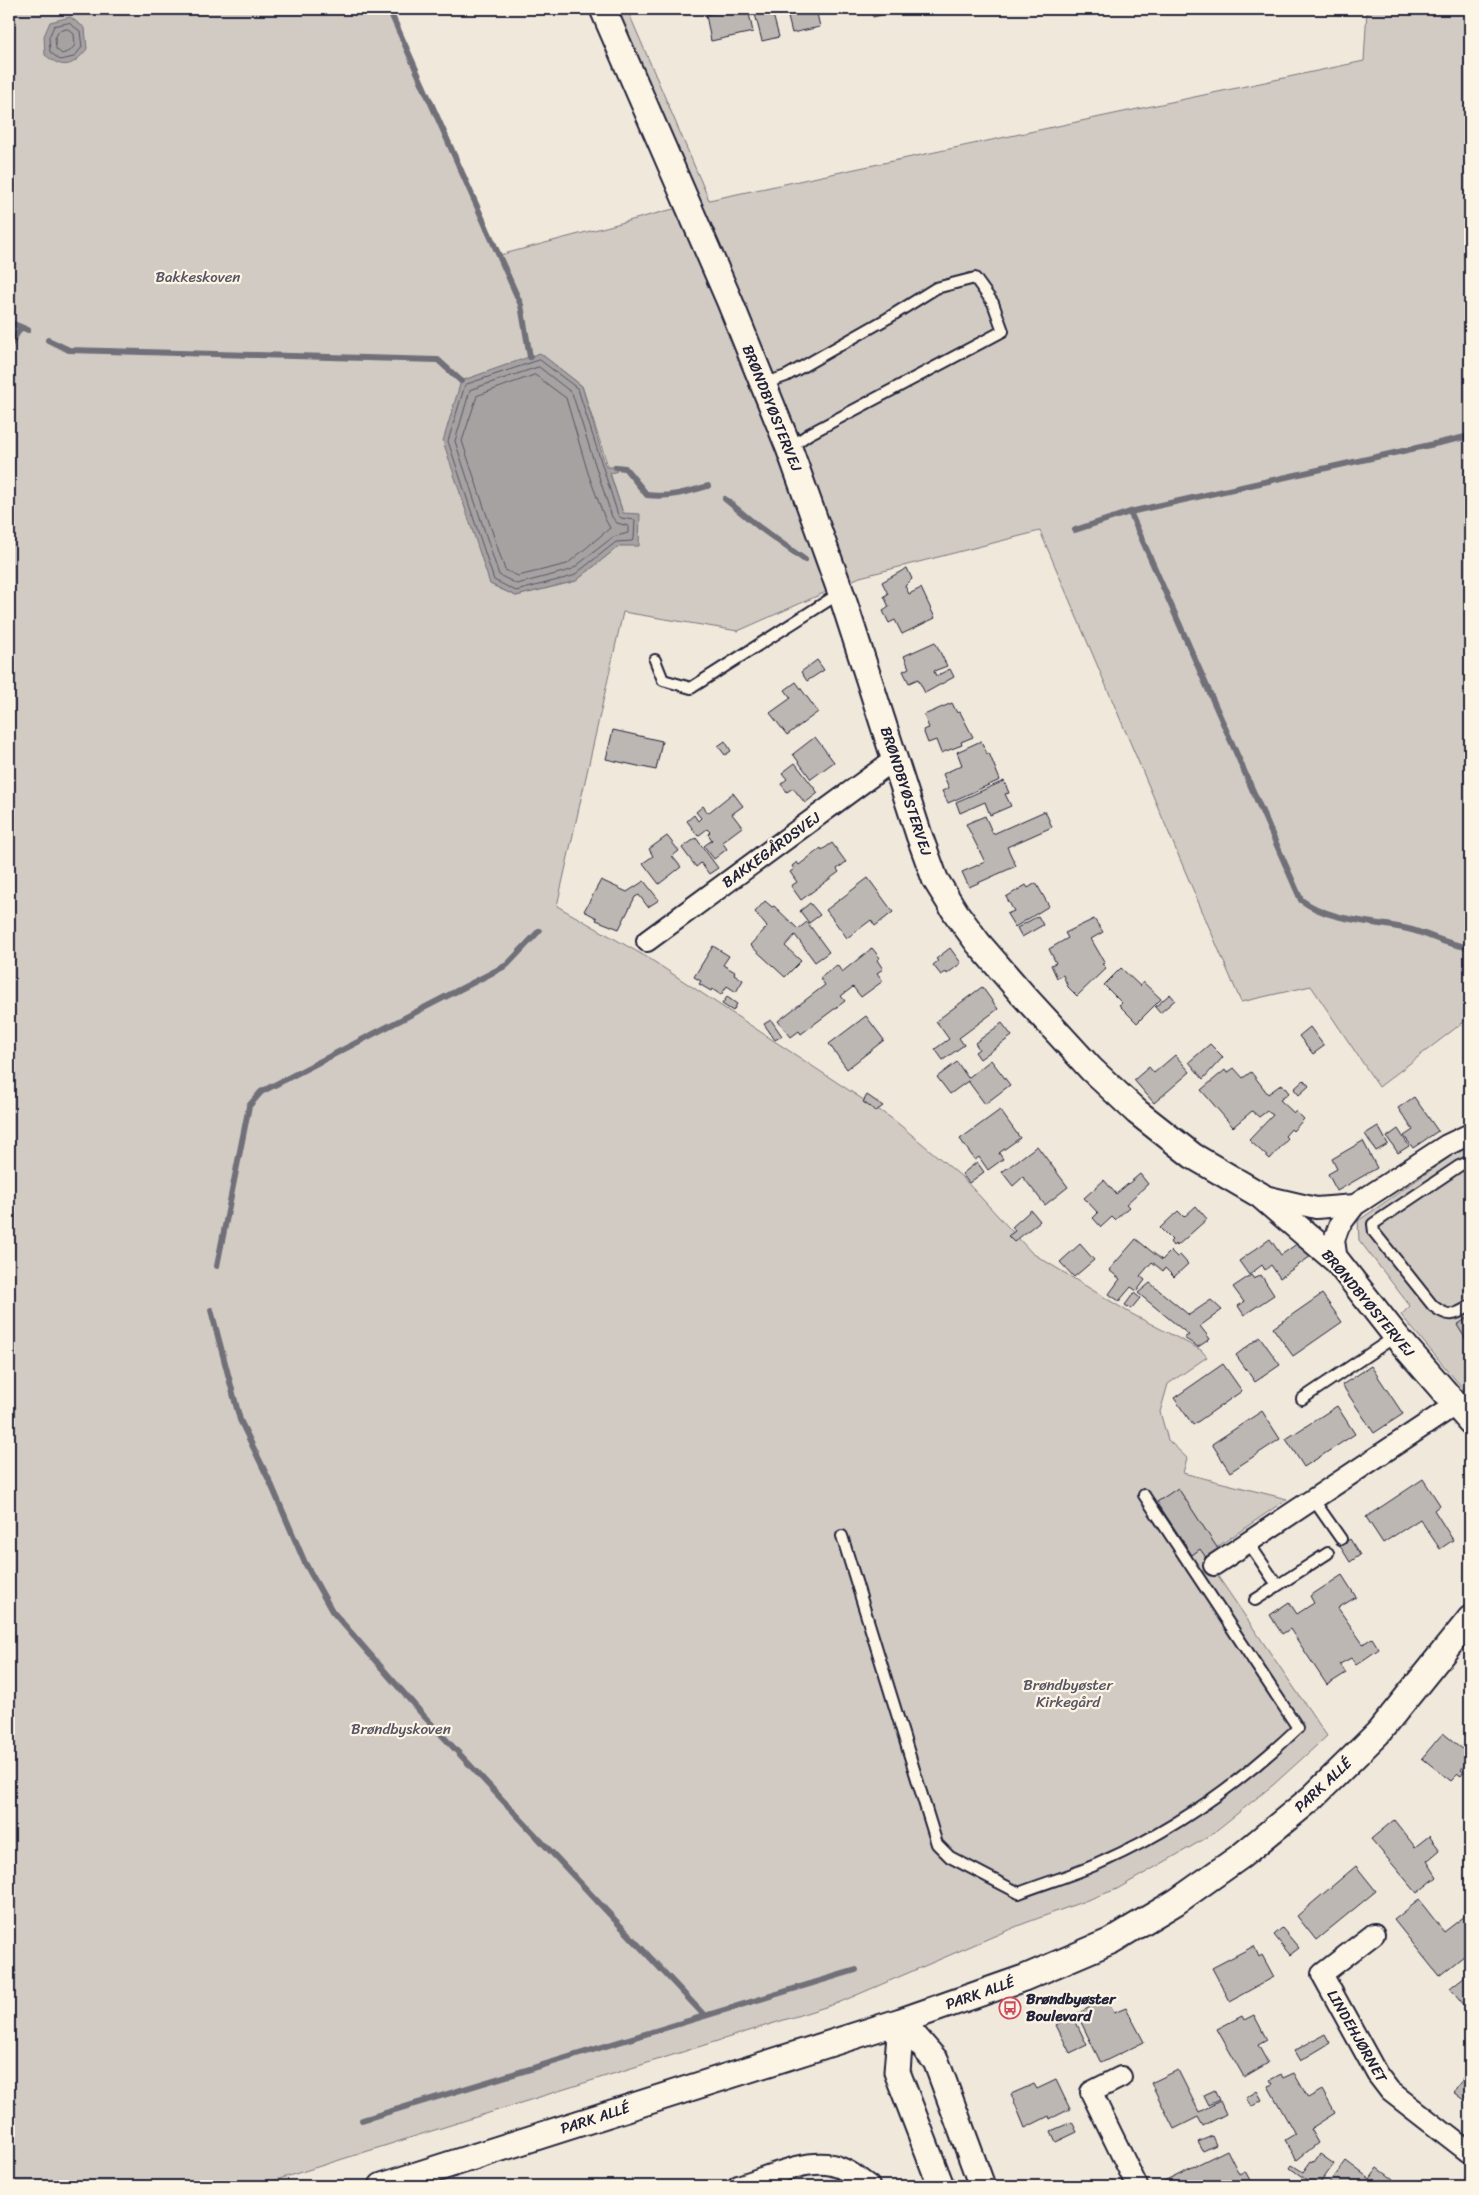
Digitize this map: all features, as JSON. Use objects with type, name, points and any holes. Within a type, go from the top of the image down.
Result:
[{"type":"street","name":"BRØNDBYØSTERVEJ","points":[[603,9],[730,302],[789,448],[841,593],[936,879],[978,943],[1091,1069],[1137,1112],[1193,1156],[1260,1195],[1337,1261],[1396,1336],[1463,1413],[1313,1500],[1206,1571]]},
{"type":"street","name":"BAKKEGÅRDSVEJ","points":[[647,941],[895,759]]},
{"type":"street","points":[[1337,1261],[1334,1240],[1339,1226],[1355,1205],[1447,1145],[1470,1134]]},
{"type":"street","points":[[1260,1195],[1316,1208],[1355,1205]]},
{"type":"street","name":"PARK ALLÉ","points":[[382,2186],[900,2021],[1024,1978],[1112,1941],[1176,1902],[1241,1856],[1313,1797],[1378,1734],[1470,1619]]},
{"type":"street","name":"LINDEHJØRNET","points":[[1374,1934],[1322,1974],[1377,2074],[1390,2091],[1470,2153]]},
{"type":"street","points":[[900,2021],[897,2072],[941,2186]]},
{"type":"street","points":[[900,2021],[936,2061],[982,2186]]},
{"type":"street","points":[[1121,2078],[1091,2092],[1137,2186]]},
{"type":"street","points":[[738,2186],[811,2163],[833,2165],[852,2174],[869,2186]]},
{"type":"lane","points":[[762,385],[786,376],[888,318],[936,288],[975,278],[993,303],[1003,331],[809,434],[789,448]]},
{"type":"lane","points":[[655,660],[663,680],[691,688],[841,593]]},
{"type":"lane","points":[[1470,1161],[1459,1166],[1373,1224],[1374,1232],[1433,1306],[1443,1314],[1457,1315],[1470,1306]]},
{"type":"lane","points":[[1302,1399],[1396,1336]]},
{"type":"lane","points":[[842,1536],[937,1844],[950,1858],[1018,1893],[1103,1862],[1176,1824],[1238,1779],[1298,1728],[1206,1571],[1144,1495]]},
{"type":"lane","points":[[1313,1500],[1341,1539]]},
{"type":"lane","points":[[1248,1542],[1277,1586]]},
{"type":"lane","points":[[1255,1600],[1328,1553]]},
{"type":"green space","name":"Brøndbyskoven","points":[[9,9],[389,9],[500,255],[696,203],[613,9],[627,9],[709,200],[1364,61],[1367,9],[1470,9],[1470,852],[1468,854],[1470,858],[1470,1017],[1379,1087],[1311,986],[1241,1002],[1040,531],[860,577],[738,631],[623,612],[557,906],[650,959],[894,1120],[962,1177],[1032,1253],[1130,1313],[1201,1350],[1207,1357],[1168,1384],[1160,1412],[1168,1440],[1187,1458],[1183,1473],[1287,1499],[1204,1556],[1327,1736],[1273,1785],[1208,1837],[1117,1889],[1020,1925],[838,2003],[257,2186],[9,2186]],"holes":[[[541,354],[582,386],[623,513],[619,546],[576,581],[516,596],[490,584],[461,381]]]},
{"type":"green space","points":[[1470,1146],[1470,1397],[1401,1315],[1410,1306],[1359,1240],[1358,1221],[1454,1154]]},
{"type":"water","points":[[70,17],[85,28],[87,49],[72,63],[57,63],[45,55],[44,36],[50,22]]},
{"type":"water","points":[[540,353],[582,386],[606,467],[616,467],[617,471],[610,474],[623,513],[640,514],[639,546],[619,546],[576,581],[516,596],[490,584],[443,441],[461,381]]},
{"type":"building","points":[[734,9],[748,9],[753,32],[711,41],[706,15]]},
{"type":"building","points":[[786,9],[816,9],[820,27],[792,33]]},
{"type":"building","points":[[871,9],[905,9],[873,17]]},
{"type":"building","points":[[772,11],[779,37],[762,41],[755,14]]},
{"type":"building","points":[[907,568],[912,579],[905,586],[909,594],[921,588],[935,618],[902,634],[895,620],[889,623],[883,611],[889,607],[884,596],[888,594],[882,582]]},
{"type":"building","points":[[935,642],[947,666],[934,671],[936,676],[950,669],[954,677],[925,693],[918,679],[909,683],[903,671],[909,668],[904,656]]},
{"type":"building","points":[[817,660],[824,670],[807,681],[801,672]]},
{"type":"building","points":[[796,682],[818,712],[787,735],[770,713],[791,698],[785,690]]},
{"type":"building","points":[[952,703],[957,713],[960,712],[973,737],[961,742],[962,745],[941,753],[936,740],[928,743],[923,730],[929,728],[924,715]]},
{"type":"building","points":[[613,730],[662,741],[656,770],[606,759]]},
{"type":"building","points":[[815,737],[834,762],[811,779],[793,754]]},
{"type":"building","points":[[725,741],[731,751],[725,755],[718,746]]},
{"type":"building","points":[[981,741],[987,754],[989,753],[1000,780],[948,803],[942,791],[949,788],[943,774],[962,765],[957,752]]},
{"type":"building","points":[[795,763],[818,793],[805,803],[793,788],[787,792],[781,784],[787,779],[782,773]]},
{"type":"building","points":[[1004,781],[1009,793],[1005,794],[1011,806],[990,815],[985,802],[960,813],[956,802]]},
{"type":"building","points":[[733,793],[743,806],[732,814],[742,827],[722,842],[727,849],[714,859],[704,846],[712,840],[708,834],[710,832],[707,829],[698,836],[687,821],[694,815],[698,821],[701,818],[696,812],[703,806],[708,813]]},
{"type":"building","points":[[1045,811],[1052,827],[1007,847],[1016,866],[969,887],[962,872],[985,862],[966,824],[985,816],[993,834]]},
{"type":"building","points":[[667,836],[679,851],[672,856],[681,867],[659,884],[643,863],[653,856],[649,849]]},
{"type":"building","points":[[696,838],[718,868],[709,874],[701,863],[696,867],[682,848]]},
{"type":"building","points":[[832,843],[846,862],[837,869],[839,872],[801,900],[791,886],[797,882],[790,872],[794,869],[792,866],[797,862],[799,865],[821,848],[822,850]]},
{"type":"building","points":[[868,878],[893,912],[875,926],[871,920],[847,938],[826,910]]},
{"type":"building","points":[[601,880],[627,892],[644,881],[659,900],[648,907],[639,895],[635,897],[619,929],[596,920],[597,918],[584,911]]},
{"type":"building","points":[[1036,883],[1049,906],[1015,927],[1007,914],[1014,911],[1006,897],[1026,885],[1028,888]]},
{"type":"building","points":[[765,901],[772,907],[774,906],[798,929],[807,922],[829,952],[815,962],[795,935],[785,946],[801,961],[785,977],[750,945],[767,927],[755,912]]},
{"type":"building","points":[[810,903],[820,915],[809,923],[800,911]]},
{"type":"building","points":[[1038,916],[1043,925],[1022,937],[1017,928]]},
{"type":"building","points":[[1094,919],[1103,932],[1091,939],[1105,963],[1102,964],[1106,968],[1077,996],[1068,987],[1063,975],[1057,978],[1051,965],[1056,963],[1049,949],[1068,938],[1065,933]]},
{"type":"building","points":[[713,946],[729,956],[723,965],[735,972],[734,974],[743,980],[736,992],[727,986],[721,995],[699,984],[701,981],[694,977]]},
{"type":"building","points":[[872,948],[880,958],[877,960],[883,969],[877,973],[883,981],[861,997],[853,987],[841,996],[845,1001],[801,1034],[799,1031],[791,1037],[778,1021],[825,985],[820,978],[837,965],[842,972]]},
{"type":"building","points":[[950,948],[961,963],[947,974],[946,972],[941,975],[933,965],[938,961],[936,959]]},
{"type":"building","points":[[1121,968],[1140,986],[1143,982],[1161,999],[1137,1023],[1119,1005],[1122,1003],[1104,985]]},
{"type":"building","points":[[982,987],[998,1009],[959,1038],[964,1045],[943,1060],[935,1049],[949,1039],[936,1021]]},
{"type":"building","points":[[1170,994],[1175,1000],[1160,1013],[1155,1007]]},
{"type":"building","points":[[727,997],[737,1004],[733,1011],[722,1004]]},
{"type":"building","points":[[866,1016],[884,1040],[847,1069],[829,1044]]},
{"type":"building","points":[[771,1020],[782,1036],[775,1040],[764,1024]]},
{"type":"building","points":[[1002,1023],[1012,1036],[980,1059],[975,1052],[979,1049],[975,1043]]},
{"type":"building","points":[[1310,1027],[1324,1046],[1313,1054],[1299,1036]]},
{"type":"building","points":[[1210,1044],[1223,1057],[1203,1079],[1189,1062]]},
{"type":"building","points":[[1175,1055],[1190,1072],[1154,1103],[1134,1080],[1149,1067],[1154,1073]]},
{"type":"building","points":[[991,1060],[1010,1085],[985,1104],[968,1081],[950,1094],[937,1077],[957,1062],[968,1078]]},
{"type":"building","points":[[1234,1068],[1243,1078],[1251,1072],[1268,1094],[1282,1084],[1289,1093],[1280,1100],[1294,1113],[1296,1111],[1304,1119],[1293,1131],[1291,1129],[1285,1136],[1288,1139],[1270,1159],[1249,1140],[1273,1115],[1267,1111],[1259,1117],[1252,1111],[1233,1127],[1201,1090],[1225,1070],[1227,1073]]},
{"type":"building","points":[[1304,1080],[1309,1086],[1299,1095],[1294,1089]]},
{"type":"building","points":[[867,1095],[883,1106],[876,1111],[863,1102]]},
{"type":"building","points":[[1414,1097],[1438,1131],[1413,1148],[1404,1136],[1413,1130],[1398,1108]]},
{"type":"building","points":[[1000,1110],[1020,1138],[999,1153],[1003,1159],[988,1170],[979,1157],[975,1160],[960,1139]]},
{"type":"building","points":[[1378,1126],[1388,1144],[1376,1151],[1365,1134]]},
{"type":"building","points":[[1398,1129],[1409,1146],[1398,1153],[1387,1137]]},
{"type":"building","points":[[1363,1141],[1377,1168],[1337,1191],[1328,1174],[1337,1169],[1332,1159]]},
{"type":"building","points":[[1037,1146],[1068,1187],[1045,1205],[1023,1177],[1013,1186],[1002,1172]]},
{"type":"building","points":[[977,1162],[984,1172],[969,1183],[962,1174]]},
{"type":"building","points":[[1140,1174],[1148,1184],[1126,1204],[1129,1207],[1115,1220],[1112,1217],[1101,1227],[1093,1218],[1098,1213],[1084,1198],[1104,1180],[1116,1194]]},
{"type":"building","points":[[1196,1206],[1207,1219],[1177,1246],[1175,1244],[1173,1246],[1170,1242],[1172,1240],[1160,1228],[1178,1211],[1184,1217]]},
{"type":"building","points":[[1031,1210],[1040,1221],[1014,1242],[1008,1236],[1015,1231],[1012,1227]]},
{"type":"building","points":[[1136,1239],[1162,1260],[1171,1251],[1177,1257],[1180,1255],[1188,1264],[1174,1277],[1165,1268],[1163,1271],[1152,1262],[1140,1276],[1145,1280],[1137,1291],[1131,1287],[1119,1301],[1109,1294],[1120,1279],[1109,1270]]},
{"type":"building","points":[[1270,1239],[1281,1255],[1301,1241],[1311,1256],[1280,1278],[1271,1265],[1265,1270],[1262,1265],[1249,1275],[1239,1261]]},
{"type":"building","points":[[1080,1244],[1094,1260],[1074,1277],[1060,1262]]},
{"type":"building","points":[[1251,1275],[1254,1279],[1261,1275],[1274,1295],[1244,1315],[1238,1306],[1244,1302],[1233,1287]]},
{"type":"building","points":[[1150,1283],[1189,1315],[1211,1300],[1222,1310],[1200,1326],[1210,1339],[1198,1347],[1184,1338],[1189,1335],[1138,1293]]},
{"type":"building","points":[[1134,1293],[1140,1298],[1131,1309],[1125,1305]]},
{"type":"building","points":[[1322,1294],[1342,1322],[1293,1356],[1273,1328]]},
{"type":"building","points":[[1470,1316],[1470,1346],[1457,1325]]},
{"type":"building","points":[[1260,1337],[1280,1365],[1255,1382],[1236,1355]]},
{"type":"building","points":[[1223,1364],[1242,1391],[1193,1425],[1174,1398]]},
{"type":"building","points":[[1371,1366],[1403,1414],[1374,1433],[1342,1385]]},
{"type":"building","points":[[1337,1406],[1355,1434],[1304,1467],[1286,1439]]},
{"type":"building","points":[[1262,1411],[1280,1439],[1230,1472],[1212,1444]]},
{"type":"building","points":[[1423,1479],[1440,1505],[1434,1510],[1453,1540],[1440,1549],[1420,1519],[1383,1543],[1366,1517]]},
{"type":"building","points":[[1178,1488],[1220,1552],[1208,1560],[1200,1549],[1192,1555],[1157,1502]]},
{"type":"building","points":[[1350,1539],[1360,1555],[1350,1562],[1340,1546]]},
{"type":"building","points":[[1342,1575],[1356,1597],[1338,1608],[1363,1644],[1372,1638],[1379,1649],[1356,1665],[1351,1658],[1340,1664],[1346,1673],[1327,1685],[1290,1629],[1282,1634],[1270,1615],[1289,1602],[1297,1614],[1314,1603],[1310,1596]]},
{"type":"building","points":[[1443,1733],[1470,1755],[1470,1759],[1461,1770],[1464,1772],[1461,1776],[1458,1774],[1451,1781],[1422,1758]]},
{"type":"building","points":[[1394,1820],[1415,1847],[1429,1836],[1440,1850],[1427,1861],[1437,1877],[1417,1893],[1371,1839]]},
{"type":"building","points":[[1356,1866],[1376,1891],[1316,1940],[1297,1916]]},
{"type":"building","points":[[1419,1900],[1444,1932],[1465,1916],[1470,1923],[1470,1951],[1439,1976],[1394,1920]]},
{"type":"building","points":[[1282,1928],[1299,1948],[1290,1955],[1274,1935]]},
{"type":"building","points":[[1254,1946],[1259,1957],[1262,1955],[1274,1977],[1230,2001],[1212,1968]]},
{"type":"building","points":[[1470,1972],[1470,2012],[1450,1988]]},
{"type":"building","points":[[1102,2001],[1104,2004],[1108,2002],[1114,2013],[1126,2008],[1144,2042],[1101,2063],[1077,2014]]},
{"type":"building","points":[[1254,2015],[1267,2040],[1258,2045],[1268,2063],[1244,2077],[1217,2029],[1242,2016],[1244,2020]]},
{"type":"building","points":[[1073,2016],[1087,2045],[1070,2053],[1056,2025]]},
{"type":"building","points":[[1325,2034],[1330,2043],[1300,2061],[1294,2051]]},
{"type":"building","points":[[1178,2070],[1199,2112],[1220,2101],[1226,2114],[1203,2126],[1198,2117],[1174,2129],[1151,2083]]},
{"type":"building","points":[[1470,2070],[1470,2094],[1465,2101],[1453,2092]]},
{"type":"building","points":[[1294,2073],[1308,2098],[1322,2090],[1335,2113],[1310,2129],[1318,2143],[1297,2160],[1285,2140],[1295,2134],[1268,2086],[1273,2084],[1270,2080],[1281,2074],[1283,2078]]},
{"type":"building","points":[[1056,2080],[1070,2109],[1050,2119],[1049,2116],[1025,2128],[1011,2094],[1034,2084],[1037,2089]]},
{"type":"building","points":[[1214,2090],[1219,2100],[1208,2105],[1203,2095]]},
{"type":"building","points":[[1257,2091],[1262,2100],[1251,2107],[1246,2098]]},
{"type":"building","points":[[1072,2122],[1077,2132],[1056,2142],[1051,2131]]},
{"type":"building","points":[[1212,2136],[1216,2145],[1203,2151],[1198,2142]]},
{"type":"building","points":[[1227,2150],[1239,2174],[1245,2171],[1253,2186],[1224,2186],[1223,2184],[1218,2186],[1166,2186],[1164,2181]]},
{"type":"building","points":[[1320,2154],[1334,2164],[1318,2186],[1315,2186],[1290,2168],[1292,2165],[1303,2172],[1311,2161],[1314,2162]]},
{"type":"building","points":[[1346,2161],[1370,2179],[1378,2168],[1393,2179],[1387,2186],[1332,2186],[1329,2184]]},
{"type":"waterway","points":[[389,9],[521,305],[530,357]]},
{"type":"waterway","points":[[9,322],[28,330]]},
{"type":"waterway","points":[[9,347],[21,327]]},
{"type":"waterway","points":[[48,340],[69,350],[438,360],[461,381]]},
{"type":"waterway","points":[[1075,530],[1130,512],[1470,436]]},
{"type":"waterway","points":[[616,467],[625,468],[647,495],[670,495],[708,486]]},
{"type":"waterway","points":[[725,499],[759,527],[805,560]]},
{"type":"waterway","points":[[1130,512],[1301,900],[1325,913],[1339,917],[1395,926],[1470,947]]},
{"type":"waterway","points":[[217,1266],[249,1106],[261,1092],[507,965],[539,931]]},
{"type":"waterway","points":[[211,1310],[240,1420],[271,1484],[305,1563],[332,1611],[423,1715],[704,2015]]},
{"type":"waterway","points":[[362,2120],[856,1970]]},
{"type":"place","name":"Brøndbyøster Boulevard","points":[[1010,2008]]},
{"type":"park label","name":"Bakkeskoven","points":[[198,277]]},
{"type":"park label","name":"Brøndbyøster Kirkegård","points":[[1068,1694]]}]
